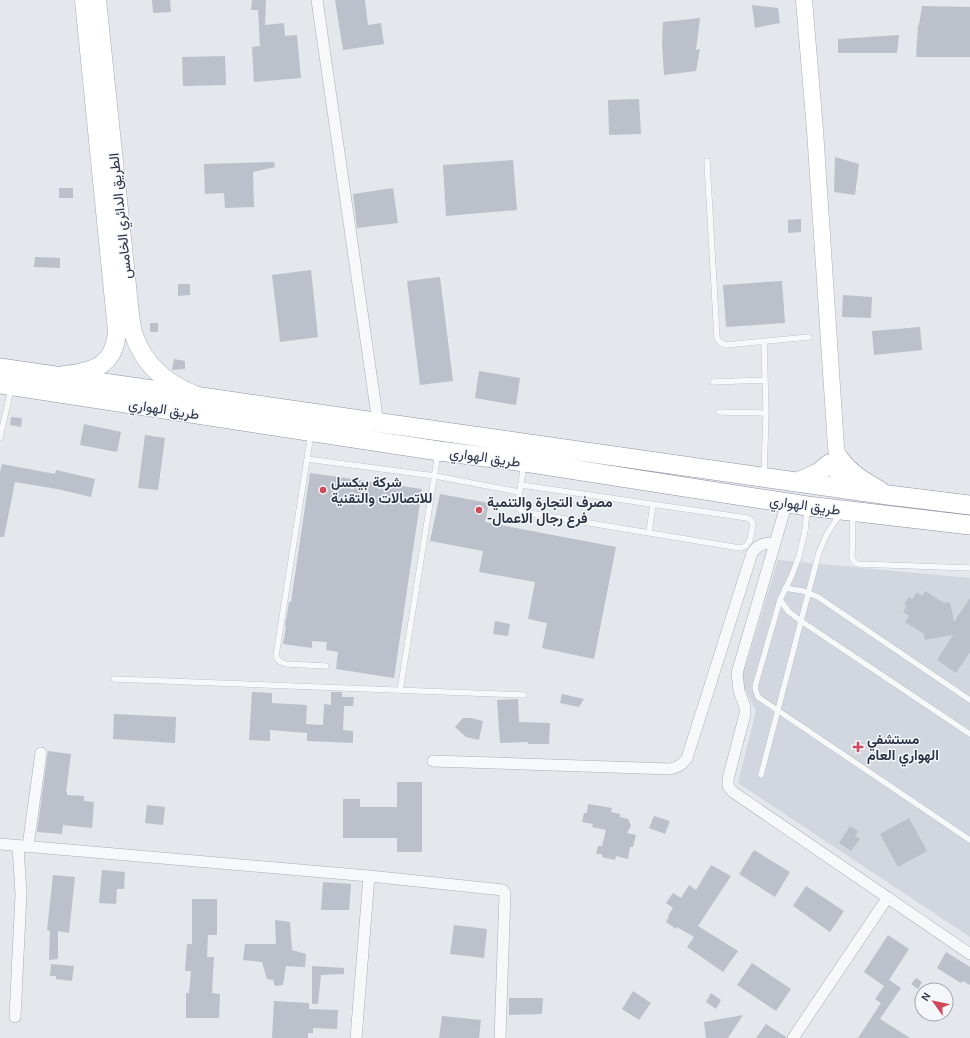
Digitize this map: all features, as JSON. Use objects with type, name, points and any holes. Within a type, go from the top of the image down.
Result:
[{"type":"highway","name":"طريق الهواري","points":[[0,368],[204,396],[378,423],[471,446],[525,462],[807,506],[970,525]]},
{"type":"highway","name":"طريق الهواري","points":[[6,385],[439,451],[471,446],[764,477],[970,505]]},
{"type":"highway","points":[[798,482],[818,473],[835,456],[854,475],[888,495]]},
{"type":"main road","name":"الطريق الدائري الخامس","points":[[54,376],[87,371],[99,367],[112,354],[117,341],[84,0]]},
{"type":"main road","name":"الطريق الدائري الخامس","points":[[97,0],[129,305],[134,338],[145,358],[161,376],[181,389],[204,396]]},
{"type":"main road","points":[[804,0],[815,130],[835,456],[830,487]]},
{"type":"street","points":[[317,0],[378,423]]},
{"type":"street","points":[[787,502],[738,673],[739,690],[745,707],[745,714],[728,779],[728,786],[733,792],[970,954]]},
{"type":"street","points":[[433,761],[676,768],[687,758],[752,553],[758,546],[764,543],[775,543]]},
{"type":"street","points":[[15,1017],[23,846],[41,753]]},
{"type":"street","points":[[0,844],[369,876],[503,890],[505,893],[500,1038]]},
{"type":"street","points":[[356,1038],[369,876]]},
{"type":"street","points":[[794,1038],[888,897]]},
{"type":"lane","points":[[707,161],[717,338],[721,343],[726,345],[809,337]]},
{"type":"lane","points":[[764,341],[766,380],[764,477]]},
{"type":"lane","points":[[713,382],[766,380]]},
{"type":"lane","points":[[0,438],[6,385]]},
{"type":"lane","points":[[719,412],[766,413]]},
{"type":"lane","points":[[311,431],[276,656],[279,660],[286,664],[326,666]]},
{"type":"lane","points":[[400,691],[439,451]]},
{"type":"lane","points":[[307,459],[435,476],[520,492]]},
{"type":"lane","points":[[521,485],[747,518],[751,520],[753,524],[748,544],[740,548],[527,513],[520,510],[518,506],[521,485],[525,462]]},
{"type":"lane","points":[[649,532],[653,504]]},
{"type":"lane","points":[[807,506],[805,531],[801,550],[795,568],[780,600],[755,688],[758,697],[970,840]]},
{"type":"lane","points":[[848,511],[852,558],[858,564],[970,568]]},
{"type":"lane","points":[[761,775],[816,561],[822,543],[832,526],[848,511]]},
{"type":"lane","points":[[785,588],[797,589],[809,593],[826,602],[970,700]]},
{"type":"lane","points":[[780,600],[790,612],[801,621],[970,734]]},
{"type":"lane","points":[[114,679],[524,695]]},
{"type":"shaded area","name":"مستشفي الهواري العام","points":[[778,560],[970,578],[970,937],[738,783],[756,711],[741,681]]},
{"type":"building","points":[[152,0],[170,0],[171,12],[153,13]]},
{"type":"building","points":[[252,0],[266,0],[265,25],[284,23],[285,36],[297,35],[301,78],[254,82],[252,47],[260,46],[258,10],[251,10]]},
{"type":"building","points":[[335,0],[365,0],[368,25],[381,23],[384,44],[343,50]]},
{"type":"building","points":[[752,5],[778,8],[780,23],[755,28]]},
{"type":"building","points":[[922,6],[970,7],[970,57],[916,57],[918,25]]},
{"type":"building","points":[[700,18],[696,50],[700,49],[696,71],[664,75],[662,43],[663,22]]},
{"type":"building","points":[[899,35],[897,53],[838,53],[838,39]]},
{"type":"building","points":[[225,56],[226,85],[183,86],[182,57]]},
{"type":"building","points":[[639,99],[641,134],[609,135],[608,100]]},
{"type":"building","points":[[835,157],[859,164],[855,195],[834,192]]},
{"type":"building","points":[[513,160],[517,210],[446,216],[443,165]]},
{"type":"building","points":[[274,162],[275,167],[253,172],[254,207],[225,208],[224,193],[205,194],[204,164]]},
{"type":"building","points":[[59,188],[73,188],[73,198],[59,198]]},
{"type":"building","points":[[393,188],[398,223],[357,228],[353,194]]},
{"type":"building","points":[[801,219],[801,232],[788,233],[788,220]]},
{"type":"building","points":[[35,257],[60,258],[60,268],[34,267]]},
{"type":"building","points":[[311,270],[318,337],[280,342],[272,275]]},
{"type":"building","points":[[440,277],[453,381],[420,385],[407,281]]},
{"type":"building","points":[[782,281],[785,323],[726,327],[723,285]]},
{"type":"building","points":[[178,284],[190,284],[190,295],[178,296]]},
{"type":"building","points":[[843,295],[872,297],[871,318],[842,317]]},
{"type":"building","points":[[150,323],[158,323],[158,332],[150,332]]},
{"type":"building","points":[[920,327],[922,350],[874,355],[872,331]]},
{"type":"building","points":[[174,359],[185,361],[185,369],[172,370]]},
{"type":"building","points":[[479,371],[520,378],[516,405],[475,398]]},
{"type":"building","points":[[11,417],[22,418],[21,427],[10,425]]},
{"type":"building","points":[[84,424],[121,432],[117,452],[80,445]]},
{"type":"building","points":[[145,435],[165,438],[158,490],[138,488]]},
{"type":"building","points":[[2,464],[55,474],[56,470],[95,479],[91,497],[57,489],[15,482],[4,537],[0,537],[0,472]]},
{"type":"building","points":[[310,473],[422,489],[394,678],[336,669],[338,652],[326,650],[327,642],[312,641],[312,648],[283,644],[289,602],[291,602]]},
{"type":"building","points":[[440,494],[489,503],[485,522],[616,547],[594,659],[542,648],[547,623],[528,619],[535,582],[479,572],[483,551],[430,541]]},
{"type":"building","points":[[925,591],[944,603],[950,602],[954,622],[970,598],[970,652],[956,673],[937,660],[953,635],[925,640],[924,634],[905,622],[909,616],[903,612],[907,606],[904,604],[909,597],[912,599],[917,592],[922,596]]},
{"type":"building","points":[[495,621],[510,624],[508,636],[493,634]]},
{"type":"building","points":[[252,692],[272,693],[272,703],[307,705],[306,724],[323,725],[324,704],[331,705],[331,692],[342,692],[342,697],[354,697],[353,706],[344,706],[343,730],[353,731],[353,743],[307,741],[307,733],[270,730],[270,741],[249,740]]},
{"type":"building","points":[[562,694],[584,699],[579,707],[560,703]]},
{"type":"building","points":[[518,699],[519,722],[550,723],[549,744],[528,744],[528,742],[500,743],[497,700]]},
{"type":"building","points":[[114,714],[176,717],[175,743],[113,739]]},
{"type":"building","points":[[463,718],[483,721],[479,740],[466,737],[455,727]]},
{"type":"building","points":[[48,751],[71,754],[66,792],[67,795],[84,796],[84,801],[94,802],[92,828],[63,825],[62,834],[37,832]]},
{"type":"building","points":[[397,782],[422,782],[422,852],[397,852],[397,838],[343,838],[343,799],[360,799],[360,807],[397,807]]},
{"type":"building","points":[[588,804],[612,808],[611,812],[620,814],[620,817],[628,819],[631,826],[627,833],[636,835],[633,847],[630,847],[628,859],[616,856],[615,860],[602,857],[602,854],[596,854],[598,846],[602,846],[606,830],[592,827],[593,824],[582,822],[584,813],[587,813]]},
{"type":"building","points":[[147,805],[165,807],[163,825],[145,823]]},
{"type":"building","points":[[654,816],[670,821],[665,834],[649,828]]},
{"type":"building","points":[[909,818],[927,851],[898,867],[880,834]]},
{"type":"building","points":[[850,826],[858,831],[855,836],[860,839],[851,851],[839,843]]},
{"type":"building","points":[[754,850],[790,872],[775,897],[739,874]]},
{"type":"building","points":[[711,865],[731,876],[698,926],[738,951],[723,972],[687,947],[694,937],[677,927],[676,929],[666,922],[673,908],[666,903],[673,893],[681,898],[689,885],[696,890]]},
{"type":"building","points":[[102,870],[125,872],[124,889],[117,889],[116,904],[99,903]]},
{"type":"building","points":[[53,875],[75,877],[69,933],[58,931],[58,959],[49,960],[50,931],[47,930]]},
{"type":"building","points":[[323,882],[351,884],[349,910],[321,910]]},
{"type":"building","points":[[806,886],[844,911],[830,932],[793,906]]},
{"type":"building","points":[[192,899],[217,899],[217,935],[208,935],[207,957],[214,957],[212,993],[220,994],[219,1018],[186,1018],[186,993],[189,993],[191,971],[185,971],[187,944],[192,944]]},
{"type":"building","points":[[275,920],[290,922],[292,950],[306,954],[305,967],[286,966],[283,985],[275,986],[273,980],[267,979],[262,962],[243,960],[245,944],[276,944]]},
{"type":"building","points":[[454,925],[487,929],[484,958],[450,954]]},
{"type":"building","points":[[888,935],[909,949],[889,980],[901,988],[880,1019],[910,1038],[858,1038],[881,1003],[875,999],[884,986],[864,972]]},
{"type":"building","points":[[946,952],[970,967],[970,985],[963,981],[961,983],[937,968]]},
{"type":"building","points":[[752,963],[791,989],[776,1011],[737,985]]},
{"type":"building","points":[[51,964],[74,966],[72,981],[56,979],[56,976],[50,976]]},
{"type":"building","points":[[312,966],[344,968],[344,974],[321,975],[318,1004],[312,1004]]},
{"type":"building","points":[[916,978],[922,982],[914,982],[914,986],[911,984]]},
{"type":"building","points":[[633,991],[651,1003],[639,1020],[622,1009]]},
{"type":"building","points":[[711,993],[721,1000],[716,1009],[706,1002]]},
{"type":"building","points":[[509,998],[543,998],[542,1014],[509,1015]]},
{"type":"building","points":[[274,1001],[309,1003],[309,1009],[338,1010],[337,1029],[313,1028],[313,1033],[308,1033],[308,1038],[272,1038]]},
{"type":"building","points":[[743,1015],[728,1038],[706,1038],[704,1022]]},
{"type":"building","points":[[442,1016],[481,1020],[479,1038],[439,1038]]},
{"type":"building","points":[[766,1024],[786,1037],[786,1038],[756,1038]]},
{"type":"place","name":"شركة بيكسل للاتصالات والتقنية","points":[[323,490]]},
{"type":"place","name":"مصرف التجارة والتنمية -فرع رجال الاعمال","points":[[479,510]]},
{"type":"place","name":"مستشفي الهواري العام","points":[[858,747]]}]
